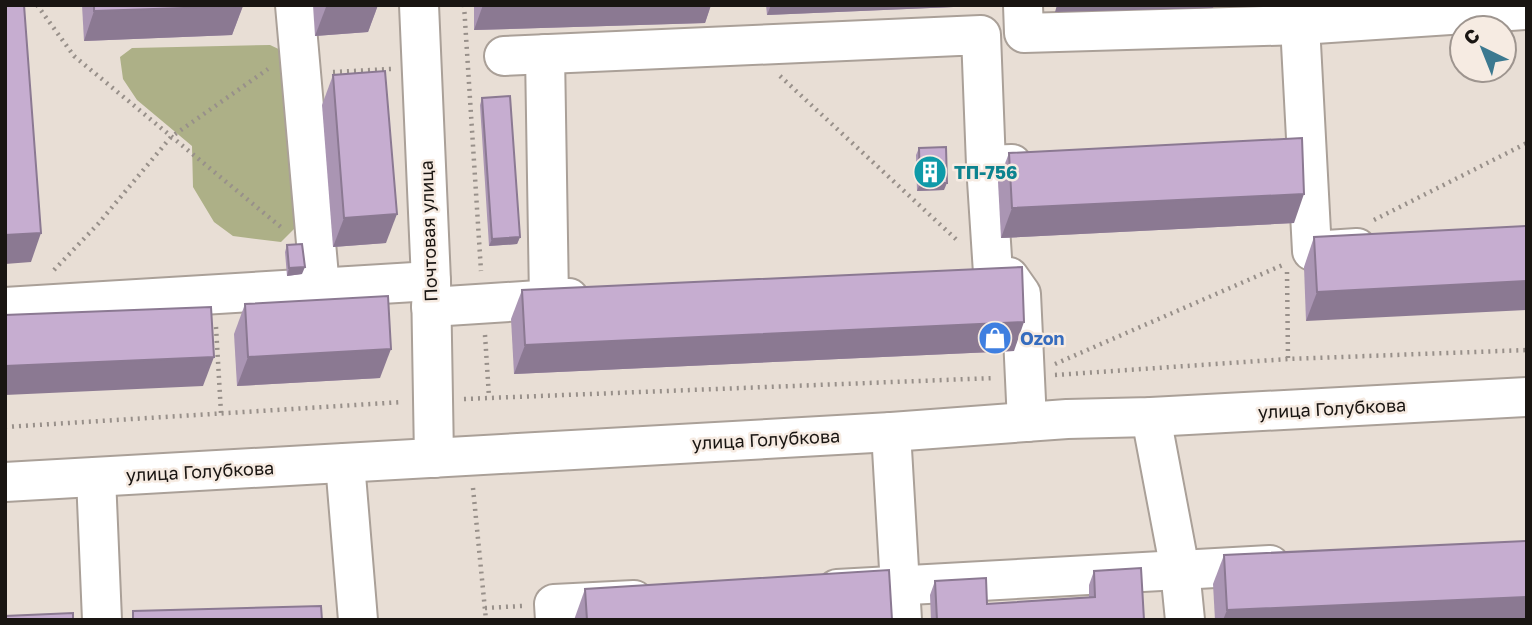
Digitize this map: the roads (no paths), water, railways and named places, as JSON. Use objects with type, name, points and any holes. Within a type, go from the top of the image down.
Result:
[{"type":"main road","points":[[295,5],[319,273]]},
{"type":"main road","name":"Почтовая улица","points":[[419,5],[431,294],[433,458]]},
{"type":"main road","points":[[504,55],[981,35],[1023,19],[1258,16],[1300,24],[1527,10]]},
{"type":"main road","points":[[1300,24],[1312,251],[1382,233]]},
{"type":"main road","points":[[981,35],[986,165],[979,274],[1010,277],[1021,294],[1027,422]]},
{"type":"main road","points":[[545,54],[549,299]]},
{"type":"main road","points":[[1266,149],[1308,146]]},
{"type":"main road","points":[[986,165],[1042,162]]},
{"type":"main road","points":[[13,307],[215,294],[319,273],[483,302],[605,296]]},
{"type":"main road","name":"улица Голубкова","points":[[5,482],[1027,422],[1527,397]]},
{"type":"main road","points":[[1151,417],[1180,570],[1185,620]]},
{"type":"main road","points":[[891,432],[901,603]]},
{"type":"main road","points":[[345,463],[358,620]]},
{"type":"main road","points":[[96,477],[102,620]]},
{"type":"main road","points":[[803,591],[901,603],[1180,570],[1303,563]]},
{"type":"main road","points":[[555,620],[554,604],[665,598]]},
{"type":"place","name":"ТП-756","points":[[930,172]]},
{"type":"place","name":"Ozon","points":[[995,338]]}]
